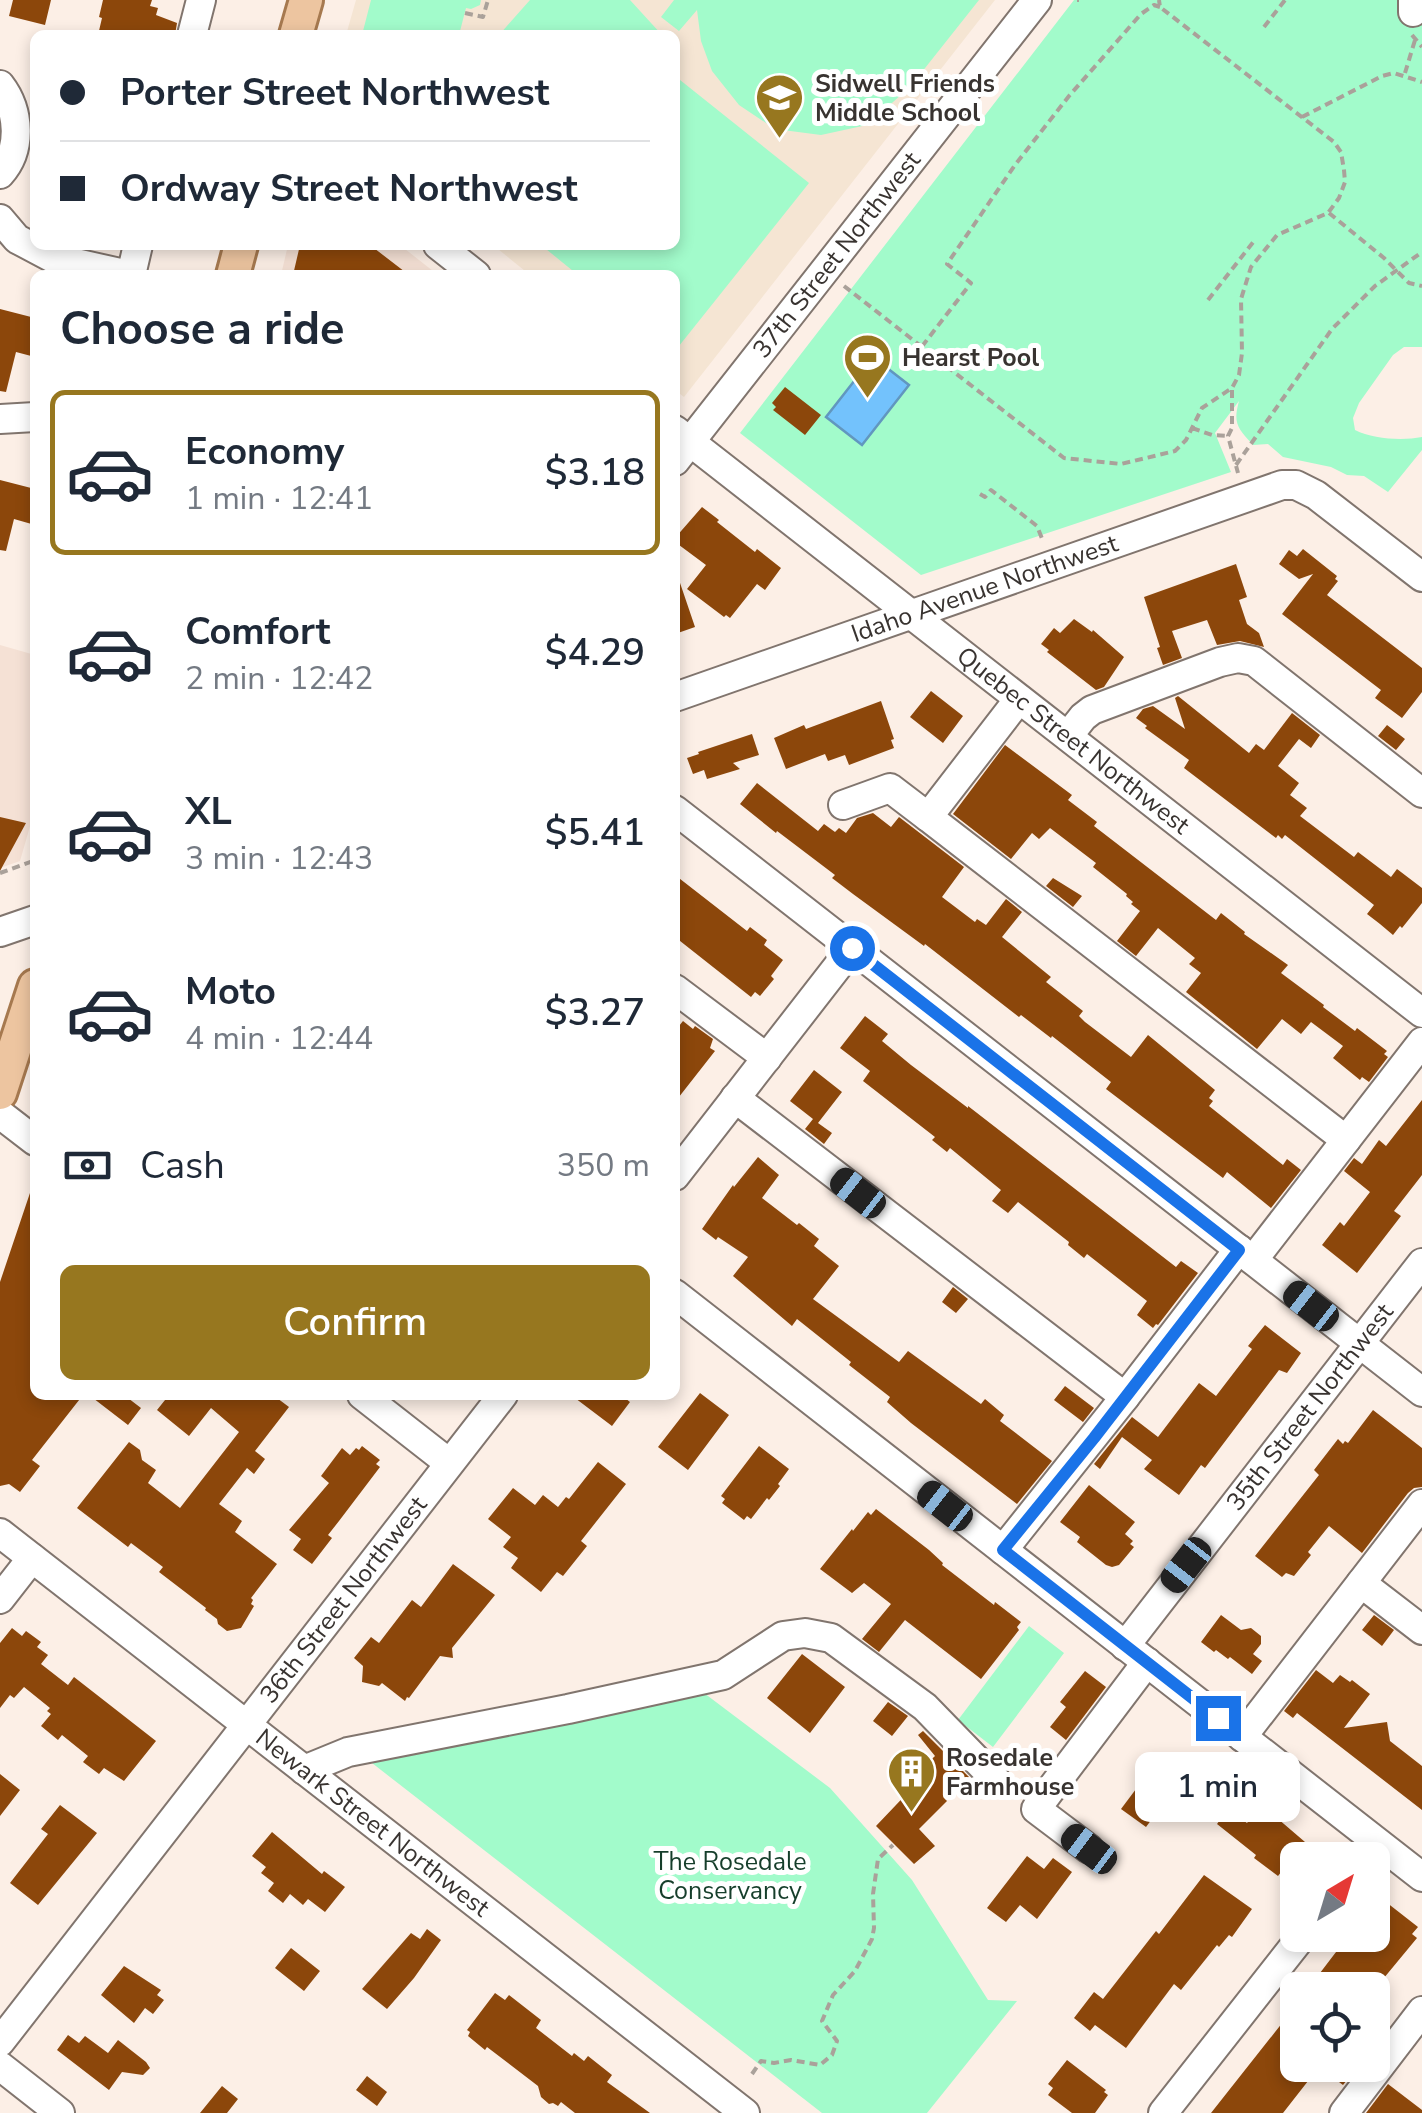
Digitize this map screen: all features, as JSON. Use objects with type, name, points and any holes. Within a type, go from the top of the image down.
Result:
[{"type":"main road","points":[[297,30],[306,0]]},
{"type":"main road","points":[[0,1093],[30,1001]]},
{"type":"street","points":[[193,30],[201,0]]},
{"type":"street","name":"37th Street Northwest","points":[[680,445],[1036,0]]},
{"type":"street","points":[[0,86],[16,117],[15,148],[0,174]]},
{"type":"street","points":[[0,219],[17,239],[30,246]]},
{"type":"street","points":[[38,250],[53,258],[107,270]]},
{"type":"street","points":[[444,250],[467,270]]},
{"type":"street","points":[[0,419],[30,417]]},
{"type":"street","name":"Quebec Street Northwest","points":[[680,445],[912,614],[1422,1013]]},
{"type":"street","name":"Idaho Avenue Northwest","points":[[680,695],[1282,485],[1296,485],[1316,495],[1422,578]]},
{"type":"street","points":[[1068,736],[1092,710],[1220,662],[1247,658],[1422,793]]},
{"type":"street","points":[[928,817],[1019,698]]},
{"type":"street","points":[[843,805],[890,788],[1346,1140]]},
{"type":"street","points":[[680,814],[1422,1392]]},
{"type":"street","points":[[0,932],[30,922]]},
{"type":"street","points":[[680,1170],[852,948]]},
{"type":"street","points":[[680,993],[767,1058]]},
{"type":"street","points":[[1003,1550],[1125,1398],[1346,1140],[1422,1042]]},
{"type":"street","points":[[736,1098],[1125,1398]]},
{"type":"street","points":[[0,1114],[30,1137]]},
{"type":"street","name":"35th Street Northwest","points":[[1089,1849],[1036,1809],[1136,1654],[1359,1343],[1422,1263]]},
{"type":"street","points":[[680,1298],[1242,1736],[1358,1842]]},
{"type":"street","points":[[368,1400],[449,1463]]},
{"type":"street","name":"36th Street Northwest","points":[[0,2042],[499,1400]]},
{"type":"street","points":[[1242,1736],[1422,1504]]},
{"type":"street","name":"Newark Street Northwest","points":[[0,1533],[744,2113]]},
{"type":"street","points":[[0,1599],[32,1558]]},
{"type":"street","points":[[1361,1583],[1422,1630]]},
{"type":"street","points":[[304,1770],[348,1752],[723,1675],[783,1636],[805,1633],[831,1638],[925,1707],[995,1779]]},
{"type":"street","points":[[1390,1862],[1422,1877]]},
{"type":"street","points":[[1164,2113],[1289,1952]]},
{"type":"street","points":[[1344,2113],[1422,2011]]},
{"type":"street","points":[[0,2066],[60,2113]]},
{"type":"path","points":[[465,13],[484,17],[488,0]]},
{"type":"path","points":[[1264,27],[1285,0]]},
{"type":"path","points":[[844,286],[921,348],[1064,458],[1134,462],[1175,450],[1186,440],[1202,408],[1232,388],[1239,375],[1242,353],[1241,299],[1251,267],[1277,234],[1328,212],[1344,182],[1341,152],[1334,142],[1160,3],[1154,5],[1141,14],[1070,96],[949,261],[947,264],[971,283],[921,348],[906,367]]},
{"type":"path","points":[[1404,75],[1414,17]]},
{"type":"path","points":[[1302,117],[1382,76],[1394,73],[1422,82]]},
{"type":"path","points":[[1328,212],[1408,283],[1422,286]]},
{"type":"path","points":[[1208,300],[1254,241]]},
{"type":"path","points":[[1236,465],[1332,330],[1374,286],[1422,252]]},
{"type":"path","points":[[1240,259],[1251,267]]},
{"type":"path","points":[[1232,388],[1232,428],[1228,436],[1238,473]]},
{"type":"path","points":[[1192,428],[1228,436]]},
{"type":"path","points":[[980,494],[985,497],[991,490],[1036,526],[1043,541]]},
{"type":"path","points":[[0,873],[30,862]]},
{"type":"path","points":[[752,2074],[761,2061],[820,2065],[832,2055],[837,2042],[822,2021],[833,1995],[855,1971],[872,1939],[878,1860],[893,1845]]},
{"type":"shaded area","name":"Sidwell Friends Middle School","points":[[356,0],[995,0],[684,397],[680,394],[680,270],[524,270],[499,250],[680,250],[680,30],[347,30]]},
{"type":"shaded area","points":[[287,250],[406,250],[432,270],[282,270]]},
{"type":"shaded area","points":[[0,645],[30,654],[30,826],[20,861],[0,868]]},
{"type":"green space","points":[[371,0],[481,0],[480,5],[466,8],[460,30],[363,30]]},
{"type":"green space","points":[[530,0],[630,0],[657,30],[503,30]]},
{"type":"green space","points":[[674,0],[979,0],[910,87],[867,125],[821,135],[775,129],[739,105],[712,71],[701,41],[697,10],[680,30],[661,17]]},
{"type":"green space","points":[[1074,0],[1422,0],[1422,347],[1404,347],[1393,355],[1353,418],[1355,430],[1370,435],[1422,437],[1422,450],[1388,492],[1364,476],[1283,457],[1268,444],[1253,445],[1238,425],[1239,401],[1215,433],[1231,472],[921,575],[740,433]]},
{"type":"green space","points":[[680,80],[809,183],[680,345],[680,270],[572,270],[547,250],[680,250]]},
{"type":"green space","points":[[1029,1626],[1064,1653],[993,1747],[958,1720]]},
{"type":"green space","name":"The Rosedale Conservancy","points":[[704,1693],[830,1788],[912,1880],[988,2000],[1017,2001],[927,2113],[822,2113],[363,1756]]},
{"type":"water","name":"Hearst Pool","points":[[873,357],[909,385],[862,445],[826,417]]},
{"type":"building","points":[[13,0],[51,0],[45,25],[9,16]]},
{"type":"building","points":[[103,0],[152,0],[150,6],[158,8],[156,15],[177,23],[176,30],[99,30]]},
{"type":"building","points":[[299,250],[376,250],[402,270],[294,270]]},
{"type":"building","points":[[0,309],[30,317],[30,356],[16,352],[6,392],[0,391]]},
{"type":"building","points":[[785,387],[821,415],[805,435],[773,410],[776,407],[772,403]]},
{"type":"building","points":[[0,480],[30,488],[30,524],[14,519],[6,551],[0,550]]},
{"type":"building","points":[[702,507],[755,552],[757,549],[781,568],[765,590],[757,584],[730,618],[724,617],[687,589],[706,565],[680,546],[680,532]]},
{"type":"building","points":[[1303,549],[1337,576],[1338,581],[1327,595],[1422,668],[1422,692],[1402,718],[1375,698],[1381,690],[1282,614],[1313,574],[1299,579],[1279,564],[1289,550],[1297,556]]},
{"type":"building","points":[[1236,564],[1247,597],[1239,600],[1247,624],[1259,633],[1264,647],[1240,641],[1217,645],[1207,620],[1172,631],[1182,658],[1163,665],[1144,597]]},
{"type":"building","points":[[680,583],[695,627],[680,632]]},
{"type":"building","points":[[1074,619],[1124,657],[1104,687],[1096,690],[1041,644],[1054,628],[1060,633]]},
{"type":"building","points":[[931,691],[963,716],[943,743],[910,717]]},
{"type":"building","points":[[1178,696],[1249,753],[1256,744],[1264,750],[1292,713],[1320,735],[1311,748],[1299,739],[1278,766],[1299,783],[1290,795],[1307,808],[1300,816],[1354,857],[1358,852],[1391,877],[1397,869],[1422,888],[1422,903],[1402,928],[1393,935],[1367,914],[1374,905],[1285,835],[1276,838],[1184,768],[1189,760],[1136,718],[1143,709],[1153,706],[1185,729],[1175,698]]},
{"type":"building","points":[[881,701],[894,748],[849,765],[845,755],[828,761],[825,754],[786,769],[774,738]]},
{"type":"building","points":[[1387,725],[1405,739],[1396,750],[1378,736]]},
{"type":"building","points":[[752,734],[759,755],[733,763],[740,769],[707,779],[704,770],[693,774],[687,758]]},
{"type":"building","points":[[1005,745],[1072,795],[1068,800],[1097,822],[1094,826],[1216,920],[1221,913],[1288,965],[1281,973],[1387,1051],[1384,1054],[1388,1057],[1369,1082],[1362,1077],[1360,1080],[1333,1058],[1343,1046],[1311,1022],[1301,1034],[1282,1019],[1257,1049],[1186,992],[1201,973],[1189,964],[1195,958],[1158,928],[1136,956],[1117,941],[1140,911],[1127,894],[1093,867],[1096,863],[1050,828],[1039,839],[1032,833],[1011,859],[953,814]]},
{"type":"building","points":[[757,783],[818,831],[824,824],[835,832],[839,828],[846,833],[857,818],[873,813],[891,827],[899,817],[964,867],[942,897],[975,922],[977,919],[986,925],[1006,899],[1022,912],[1002,937],[1051,977],[1046,982],[1083,1011],[1079,1016],[1085,1022],[1131,1057],[1148,1035],[1215,1090],[1209,1106],[1283,1165],[1287,1159],[1301,1170],[1271,1208],[1227,1172],[1223,1178],[1106,1089],[1111,1082],[1052,1036],[1019,1017],[853,894],[832,878],[835,875],[740,804]]},
{"type":"building","points":[[0,817],[26,823],[0,871]]},
{"type":"building","points":[[1053,878],[1082,896],[1073,907],[1046,886]]},
{"type":"building","points":[[680,879],[747,931],[750,927],[767,940],[764,945],[783,960],[760,996],[755,992],[751,997],[680,941]]},
{"type":"building","points":[[865,1016],[888,1034],[882,1041],[911,1065],[1176,1267],[1181,1261],[1198,1273],[1158,1325],[1153,1328],[1137,1315],[1147,1301],[1087,1254],[1084,1258],[1018,1202],[1008,1213],[992,1201],[1001,1190],[950,1148],[947,1152],[932,1140],[935,1137],[863,1081],[870,1071],[840,1048]]},
{"type":"building","points":[[683,1021],[693,1029],[695,1026],[713,1039],[710,1048],[715,1051],[680,1096]]},
{"type":"building","points":[[814,1070],[842,1092],[818,1123],[832,1133],[824,1144],[805,1129],[813,1119],[790,1101]]},
{"type":"building","points":[[1422,1100],[1422,1175],[1394,1211],[1401,1216],[1357,1273],[1322,1245],[1340,1222],[1344,1226],[1370,1192],[1344,1171],[1354,1158],[1362,1164],[1379,1140],[1386,1146]]},
{"type":"building","points":[[758,1157],[779,1175],[762,1198],[819,1239],[814,1246],[839,1266],[813,1299],[899,1362],[908,1351],[981,1404],[985,1399],[1004,1415],[1000,1421],[1052,1461],[1017,1504],[911,1423],[887,1402],[890,1397],[849,1365],[851,1362],[797,1319],[792,1326],[733,1276],[748,1257],[702,1229]]},
{"type":"building","points":[[30,1193],[30,1400],[79,1400],[32,1460],[40,1466],[20,1492],[9,1484],[0,1486],[0,1282]]},
{"type":"building","points":[[953,1287],[968,1299],[956,1313],[942,1302]]},
{"type":"building","points":[[1265,1325],[1301,1353],[1287,1373],[1279,1370],[1205,1468],[1201,1465],[1179,1495],[1144,1469],[1152,1460],[1122,1437],[1100,1469],[1094,1464],[1132,1417],[1158,1437],[1199,1383],[1216,1396]]},
{"type":"building","points":[[1065,1386],[1094,1408],[1083,1422],[1054,1400]]},
{"type":"building","points":[[700,1393],[729,1415],[688,1470],[658,1447]]},
{"type":"building","points":[[96,1400],[131,1400],[141,1408],[128,1425]]},
{"type":"building","points":[[165,1400],[280,1400],[289,1407],[255,1451],[265,1459],[254,1474],[247,1468],[219,1504],[242,1521],[235,1532],[277,1564],[251,1598],[254,1606],[241,1628],[227,1631],[206,1608],[159,1572],[163,1567],[131,1543],[128,1547],[77,1508],[129,1442],[140,1450],[142,1460],[156,1470],[148,1483],[180,1508],[239,1432],[211,1408],[189,1436],[157,1410]]},
{"type":"building","points":[[578,1400],[627,1400],[630,1402],[612,1426]]},
{"type":"building","points":[[1373,1410],[1422,1448],[1422,1487],[1408,1493],[1362,1553],[1329,1526],[1294,1576],[1286,1573],[1282,1577],[1255,1556],[1319,1475],[1314,1470],[1338,1439],[1348,1443]]},
{"type":"building","points":[[362,1446],[380,1460],[376,1464],[380,1467],[328,1535],[332,1538],[312,1564],[293,1550],[301,1539],[289,1530],[329,1483],[321,1476],[342,1448],[350,1455]]},
{"type":"building","points":[[759,1446],[789,1469],[769,1500],[751,1519],[747,1516],[744,1520],[722,1503],[725,1499],[721,1496]]},
{"type":"building","points":[[598,1462],[626,1484],[581,1541],[587,1546],[563,1576],[557,1572],[541,1592],[511,1568],[518,1558],[503,1547],[511,1537],[488,1519],[513,1488],[535,1505],[543,1495],[558,1507]]},
{"type":"building","points":[[1089,1485],[1135,1522],[1125,1534],[1134,1547],[1119,1565],[1106,1565],[1077,1542],[1080,1537],[1060,1522]]},
{"type":"building","points":[[876,1509],[929,1550],[942,1565],[1021,1622],[981,1679],[905,1620],[879,1652],[862,1639],[891,1604],[864,1583],[852,1593],[820,1569],[852,1529]]},
{"type":"building","points":[[453,1564],[495,1595],[452,1648],[453,1658],[440,1656],[405,1701],[382,1683],[379,1686],[362,1682],[363,1666],[354,1658],[371,1637],[379,1643],[412,1600],[421,1607]]},
{"type":"building","points":[[1221,1615],[1241,1630],[1251,1628],[1261,1636],[1261,1644],[1253,1654],[1262,1661],[1252,1674],[1201,1642]]},
{"type":"building","points":[[1374,1615],[1394,1630],[1382,1646],[1362,1630]]},
{"type":"building","points":[[12,1628],[22,1636],[26,1631],[41,1642],[37,1647],[48,1655],[41,1664],[68,1685],[74,1677],[156,1741],[124,1781],[104,1768],[99,1774],[83,1762],[88,1756],[62,1735],[58,1740],[41,1726],[51,1714],[47,1711],[50,1708],[24,1687],[14,1698],[10,1695],[0,1708],[0,1643]]},
{"type":"building","points":[[802,1654],[845,1687],[810,1733],[767,1698]]},
{"type":"building","points":[[1316,1670],[1333,1683],[1340,1675],[1352,1680],[1370,1694],[1344,1728],[1387,1722],[1390,1741],[1422,1766],[1422,1810],[1297,1713],[1293,1718],[1284,1711]]},
{"type":"building","points":[[1085,1671],[1106,1687],[1066,1740],[1050,1727],[1066,1707],[1060,1702]]},
{"type":"building","points":[[888,1702],[908,1716],[892,1736],[873,1721]]},
{"type":"building","name":"Rosedale Farmhouse","points":[[923,1731],[969,1777],[919,1829],[935,1846],[914,1864],[876,1826],[915,1785],[910,1780],[935,1756],[918,1735]]},
{"type":"building","points":[[1160,1771],[1178,1784],[1146,1827],[1121,1809],[1148,1773],[1155,1778]]},
{"type":"building","points":[[0,1774],[20,1790],[0,1816]]},
{"type":"building","points":[[60,1805],[97,1833],[38,1905],[10,1883],[48,1834],[41,1829]]},
{"type":"building","points":[[1262,1805],[1305,1842],[1280,1842],[1278,1876],[1217,1824],[1228,1809],[1247,1823]]},
{"type":"building","points":[[272,1832],[322,1874],[324,1871],[345,1887],[325,1912],[308,1899],[303,1905],[290,1894],[283,1903],[268,1891],[274,1883],[261,1873],[266,1867],[252,1856]]},
{"type":"building","points":[[1027,1856],[1044,1869],[1053,1858],[1072,1872],[1037,1919],[1020,1905],[1006,1922],[987,1908]]},
{"type":"building","points":[[1204,1875],[1252,1909],[1232,1937],[1229,1935],[1217,1945],[1181,1990],[1174,1984],[1126,2048],[1095,2025],[1090,2031],[1074,2018],[1094,1992],[1103,1999]]},
{"type":"building","points":[[1390,1905],[1418,1927],[1412,1934],[1417,1938],[1389,1972],[1321,1972],[1336,1952],[1390,1952]]},
{"type":"building","points":[[427,1929],[441,1940],[387,2009],[362,1989],[411,1933],[420,1939]]},
{"type":"building","points":[[291,1948],[320,1971],[304,1991],[275,1968]]},
{"type":"building","points":[[124,1966],[161,1990],[157,1995],[164,2000],[153,2014],[145,2008],[134,2023],[101,1995]]},
{"type":"building","points":[[495,1993],[505,2000],[509,1995],[541,2020],[536,2028],[572,2056],[574,2053],[584,2061],[588,2056],[612,2075],[607,2082],[650,2113],[575,2113],[561,2102],[558,2106],[549,2104],[541,2097],[538,2086],[468,2036],[467,2030]]},
{"type":"building","points":[[1280,2026],[1280,2082],[1307,2082],[1283,2113],[1211,2113]]},
{"type":"building","points":[[68,2035],[79,2043],[85,2036],[108,2053],[118,2040],[150,2068],[143,2075],[122,2072],[109,2090],[57,2050]]},
{"type":"building","points":[[1067,2060],[1106,2090],[1108,2095],[1095,2113],[1072,2113],[1048,2095],[1053,2088],[1048,2084]]},
{"type":"building","points":[[367,2076],[387,2092],[377,2106],[356,2090]]},
{"type":"building","points":[[1388,2084],[1422,2110],[1422,2113],[1366,2113]]},
{"type":"building","points":[[222,2086],[238,2099],[227,2113],[200,2113]]},
{"type":"place","name":"Sidwell Friends Middle School","points":[[780,140]]},
{"type":"place","name":"Hearst Pool","points":[[867,400]]},
{"type":"place","name":"Rosedale Farmhouse","points":[[911,1814]]},
{"type":"route","points":[[852,948],[1239,1250],[1003,1550],[1218,1718]]}]
